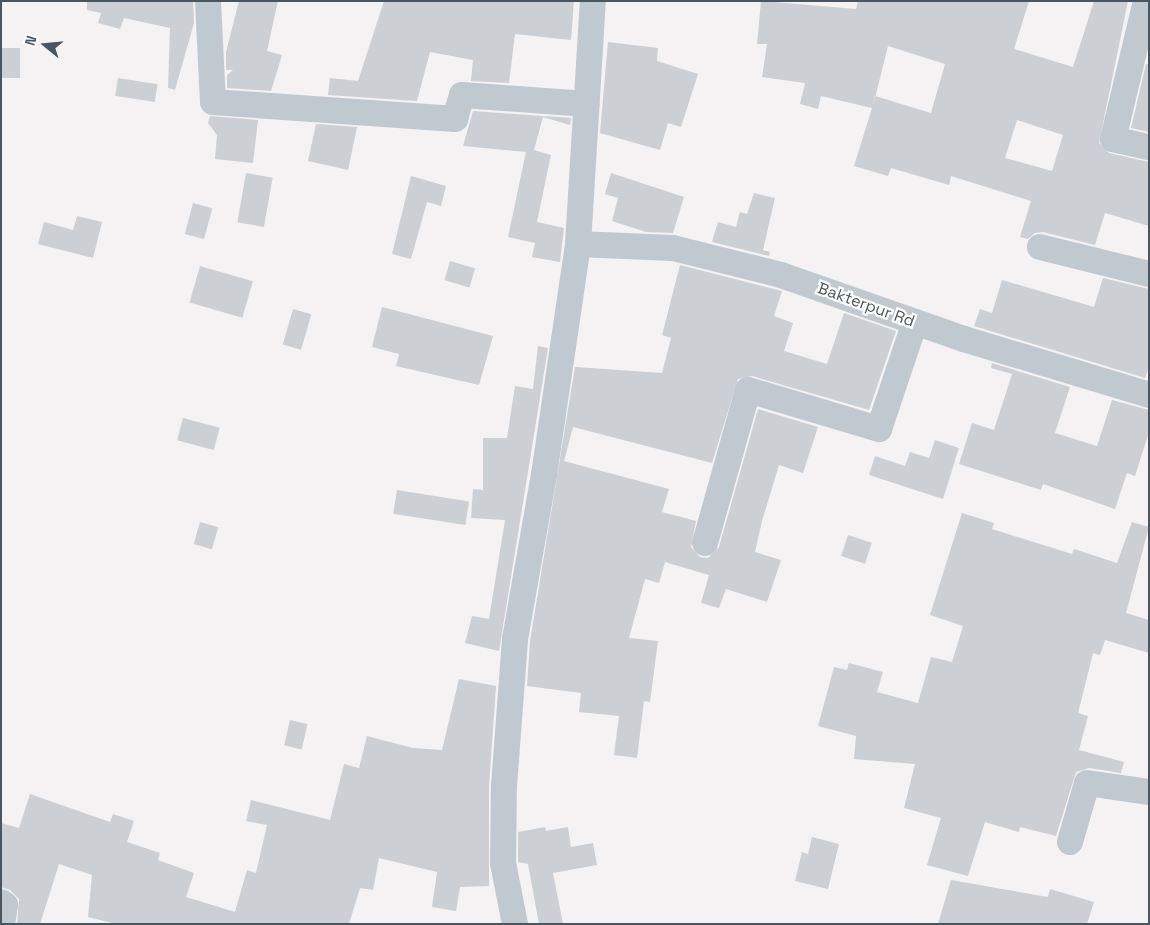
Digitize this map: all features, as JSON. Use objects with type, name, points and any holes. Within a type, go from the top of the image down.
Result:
[{"type":"street","points":[[208,1],[213,102],[454,119],[462,94],[587,104]]},
{"type":"street","points":[[515,924],[503,863],[504,786],[515,639],[544,474],[578,244],[593,1]]},
{"type":"street","points":[[1146,1],[1112,139],[1149,147]]},
{"type":"street","name":"Bakterpur Rd","points":[[578,244],[673,248],[781,274],[915,322],[1149,395]]},
{"type":"street","points":[[1040,247],[1149,274]]},
{"type":"street","points":[[705,543],[748,390],[879,429],[915,322]]},
{"type":"street","points":[[1070,842],[1087,783],[1149,792]]},
{"type":"street","points":[[1,902],[5,905],[2,924]]},
{"type":"building","points":[[87,1],[193,1],[194,23],[175,90],[168,88],[170,28],[124,18],[120,29],[98,23],[101,13],[87,10]]},
{"type":"building","points":[[239,1],[278,1],[267,51],[282,55],[271,91],[227,88],[227,75],[233,70],[226,70],[226,52]]},
{"type":"building","points":[[384,1],[574,1],[571,40],[515,34],[509,83],[471,81],[473,60],[430,52],[417,101],[328,95],[330,78],[358,81]]},
{"type":"building","points":[[761,1],[856,9],[858,1],[1029,1],[1014,49],[1073,67],[1094,1],[1128,1],[1099,143],[1109,153],[1149,162],[1149,226],[1105,213],[1095,245],[1043,232],[1035,233],[1028,239],[1020,237],[1031,201],[951,176],[949,185],[891,168],[888,176],[854,166],[872,108],[821,96],[818,109],[800,104],[805,83],[762,77],[767,44],[757,44]],"holes":[[[888,46],[945,64],[931,113],[875,96]],[[1017,120],[1063,135],[1052,171],[1005,158]]]},
{"type":"building","points":[[608,42],[658,48],[657,61],[698,74],[681,127],[668,123],[660,150],[600,133]]},
{"type":"building","points":[[1,48],[20,48],[20,78],[1,78]]},
{"type":"building","points":[[1146,64],[1149,65],[1149,132],[1131,128]]},
{"type":"building","points":[[118,78],[158,84],[155,102],[115,96]]},
{"type":"building","points":[[473,111],[571,118],[570,125],[543,117],[534,150],[551,155],[537,222],[564,228],[560,262],[532,257],[535,243],[508,237],[526,152],[463,146]]},
{"type":"building","points":[[210,116],[258,120],[253,163],[215,159],[217,135],[208,123]]},
{"type":"building","points":[[316,124],[357,127],[348,170],[308,161]]},
{"type":"building","points":[[246,173],[273,178],[264,227],[237,222]]},
{"type":"building","points":[[611,173],[684,197],[673,233],[646,232],[612,221],[618,198],[605,194]]},
{"type":"building","points":[[411,176],[446,186],[441,206],[427,202],[411,259],[392,254]]},
{"type":"building","points":[[754,193],[775,198],[763,250],[770,252],[769,256],[712,242],[718,222],[736,227],[740,212],[747,214]]},
{"type":"building","points":[[193,203],[212,208],[204,239],[185,234]]},
{"type":"building","points":[[77,216],[102,222],[93,258],[38,244],[44,222],[73,230]]},
{"type":"building","points":[[450,261],[475,268],[469,287],[444,280]]},
{"type":"building","points":[[680,265],[782,291],[774,316],[793,323],[784,351],[827,364],[844,313],[896,331],[869,410],[752,376],[738,379],[712,463],[573,427],[564,461],[669,489],[662,512],[696,521],[691,547],[700,557],[708,558],[719,547],[758,409],[818,427],[803,473],[779,465],[762,521],[755,552],[781,560],[767,602],[726,589],[719,608],[701,603],[709,575],[665,562],[659,583],[645,579],[629,638],[658,641],[650,702],[644,701],[637,758],[614,755],[619,716],[579,712],[581,693],[527,686],[530,641],[575,367],[662,373],[671,338],[662,335]]},
{"type":"building","points":[[200,266],[253,281],[242,318],[190,303]]},
{"type":"building","points":[[1103,278],[1149,289],[1149,367],[1145,378],[974,326],[980,309],[992,313],[1002,280],[1094,307]]},
{"type":"building","points":[[382,307],[493,336],[479,385],[396,366],[399,354],[372,347]]},
{"type":"building","points":[[293,309],[311,314],[301,350],[283,345]]},
{"type":"building","points":[[538,346],[548,348],[499,651],[465,643],[472,616],[489,619],[505,520],[471,518],[473,489],[483,490],[483,438],[507,438],[515,386],[533,389]]},
{"type":"building","points":[[992,363],[1070,387],[1055,433],[1097,446],[1112,400],[1149,410],[1149,432],[1135,476],[1127,473],[1115,509],[1043,484],[1041,490],[959,464],[972,423],[994,430],[1012,374],[991,368]]},
{"type":"building","points":[[183,418],[220,428],[214,450],[177,440]]},
{"type":"building","points":[[935,440],[959,448],[943,499],[869,475],[875,456],[905,466],[910,452],[929,458]]},
{"type":"building","points":[[397,490],[469,501],[465,525],[393,514]]},
{"type":"building","points":[[962,513],[994,523],[992,529],[1072,554],[1074,549],[1117,563],[1132,522],[1149,527],[1126,613],[1149,620],[1149,653],[1105,640],[1100,655],[1093,653],[1078,713],[1088,716],[1079,750],[1124,762],[1121,773],[1089,768],[1076,772],[1056,836],[1020,827],[1019,832],[985,822],[968,876],[927,865],[941,818],[904,808],[915,764],[854,759],[856,736],[818,726],[834,667],[847,670],[849,663],[883,672],[877,692],[918,703],[931,657],[952,662],[963,626],[930,615]]},
{"type":"building","points":[[200,522],[218,527],[212,549],[194,544]]},
{"type":"building","points":[[848,535],[872,543],[865,564],[841,556]]},
{"type":"building","points":[[459,679],[496,686],[489,786],[489,886],[460,887],[456,911],[432,907],[437,872],[379,858],[373,890],[360,888],[349,924],[116,924],[88,917],[92,875],[59,864],[40,924],[17,924],[19,899],[10,890],[1,887],[1,823],[19,828],[30,794],[110,822],[113,814],[134,821],[127,842],[160,853],[158,860],[194,873],[186,897],[235,912],[247,870],[256,873],[267,825],[246,821],[251,800],[330,820],[344,764],[359,768],[367,736],[413,748],[442,750]]},
{"type":"building","points":[[290,720],[308,724],[302,749],[284,745]]},
{"type":"building","points":[[545,827],[546,831],[568,827],[571,847],[593,843],[597,865],[553,873],[563,924],[539,924],[528,864],[518,862],[518,832]]},
{"type":"building","points":[[812,837],[839,844],[828,889],[795,881],[802,852],[808,854]]},
{"type":"building","points":[[951,880],[1048,897],[1050,889],[1094,902],[1087,924],[938,924]]}]
